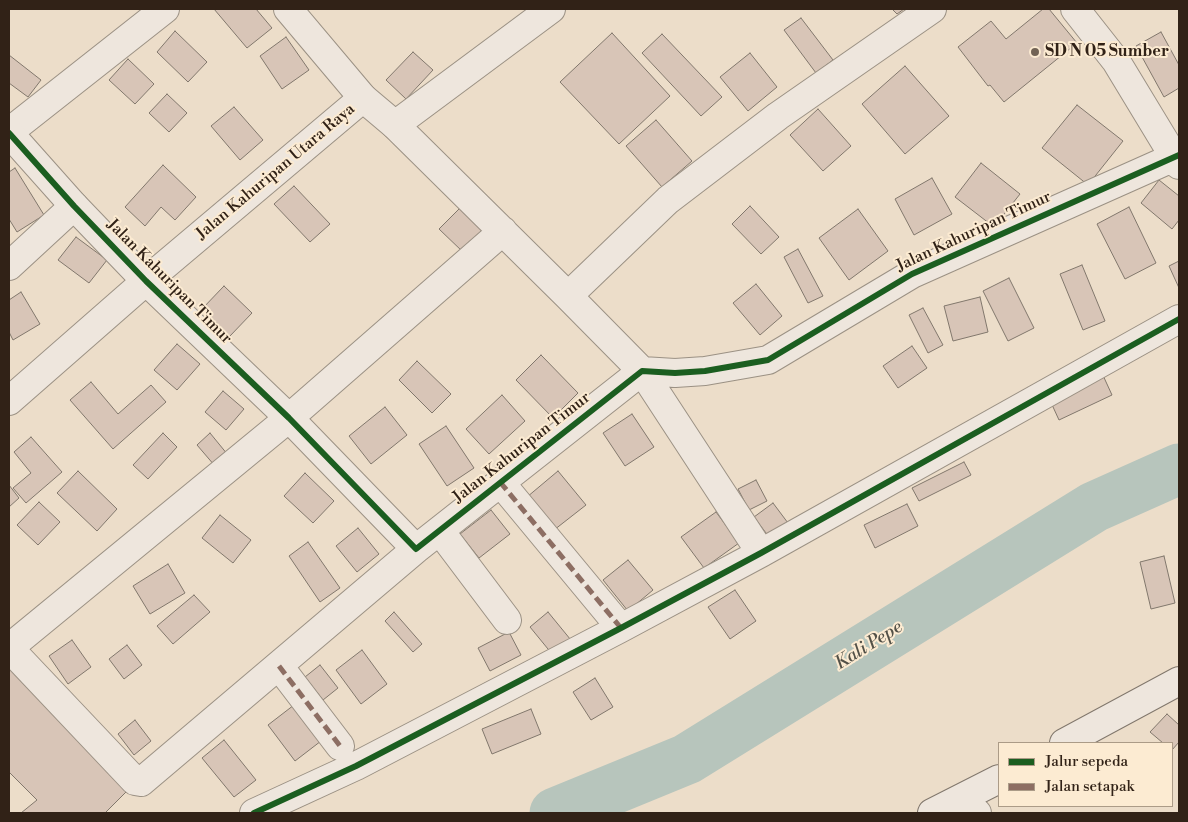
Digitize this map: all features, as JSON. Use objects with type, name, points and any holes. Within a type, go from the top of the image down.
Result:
[{"type":"street","points":[[9,133],[166,9]]},
{"type":"street","points":[[288,9],[364,98]]},
{"type":"street","points":[[395,125],[551,9]]},
{"type":"street","points":[[568,296],[668,200],[778,116],[932,9]]},
{"type":"street","points":[[1075,9],[1116,61],[1178,159]]},
{"type":"street","name":"Jalan Kahuripan Utara Raya","points":[[9,401],[146,281],[364,98],[395,125],[503,231],[642,371],[761,553]]},
{"type":"street","name":"Jalan Kahuripan Timur","points":[[9,133],[74,206],[146,281],[289,418],[416,549],[642,371],[675,373],[705,371],[768,360],[850,309],[912,274],[1178,159]]},
{"type":"street","points":[[9,266],[74,206]]},
{"type":"street","points":[[416,549],[141,782],[138,782],[9,648],[289,418],[503,231]]},
{"type":"street","points":[[254,813],[356,766],[621,628],[761,553],[1179,319]]},
{"type":"street","points":[[500,482],[621,628]]},
{"type":"street","points":[[440,531],[507,620]]},
{"type":"street","points":[[279,666],[340,746]]},
{"type":"street","points":[[1066,742],[1179,681]]},
{"type":"street","points":[[932,813],[970,806],[998,780]]},
{"type":"building","points":[[214,9],[256,9],[272,28],[247,48]]},
{"type":"building","points":[[892,9],[904,9],[897,14]]},
{"type":"building","points":[[1043,9],[1049,9],[1077,43],[1004,102],[990,85],[988,86],[958,47],[991,21],[1006,39]]},
{"type":"building","points":[[801,18],[833,60],[816,73],[784,30]]},
{"type":"building","points":[[175,31],[207,62],[188,82],[157,52]]},
{"type":"building","points":[[1161,32],[1179,65],[1179,88],[1164,97],[1136,46]]},
{"type":"building","points":[[612,33],[670,96],[619,144],[560,82]]},
{"type":"building","points":[[662,34],[722,97],[701,116],[642,53]]},
{"type":"building","points":[[286,37],[309,70],[282,89],[260,56]]},
{"type":"building","points":[[413,52],[433,70],[406,99],[386,80]]},
{"type":"building","points":[[750,53],[777,87],[748,111],[720,77]]},
{"type":"building","points":[[9,55],[41,80],[28,97],[9,83]]},
{"type":"building","points":[[128,59],[154,84],[135,104],[109,80]]},
{"type":"building","points":[[905,66],[949,116],[905,154],[862,104]]},
{"type":"building","points":[[167,94],[187,113],[169,132],[149,113]]},
{"type":"building","points":[[1077,105],[1123,141],[1088,185],[1042,148]]},
{"type":"building","points":[[234,107],[263,140],[240,160],[211,126]]},
{"type":"building","points":[[818,109],[851,146],[823,171],[790,135]]},
{"type":"building","points":[[656,120],[692,161],[662,187],[626,146]]},
{"type":"building","points":[[981,163],[1020,194],[994,227],[955,197]]},
{"type":"building","points":[[163,165],[196,197],[175,220],[161,207],[145,226],[125,207]]},
{"type":"building","points":[[15,168],[44,215],[17,232],[9,219],[9,172]]},
{"type":"building","points":[[932,178],[952,214],[914,235],[895,199]]},
{"type":"building","points":[[1159,180],[1179,196],[1179,220],[1172,229],[1141,203]]},
{"type":"building","points":[[294,186],[330,224],[310,242],[274,204]]},
{"type":"building","points":[[462,206],[485,228],[463,252],[439,229]]},
{"type":"building","points":[[750,206],[779,237],[761,254],[732,224]]},
{"type":"building","points":[[1129,207],[1156,263],[1125,279],[1097,224]]},
{"type":"building","points":[[858,209],[888,251],[849,280],[819,238]]},
{"type":"building","points":[[76,237],[107,260],[89,283],[58,260]]},
{"type":"building","points":[[798,249],[823,296],[808,303],[784,257]]},
{"type":"building","points":[[1179,261],[1179,288],[1169,266]]},
{"type":"building","points":[[1082,265],[1105,321],[1083,330],[1060,274]]},
{"type":"building","points":[[1009,278],[1034,328],[1008,341],[983,291]]},
{"type":"building","points":[[756,284],[782,316],[760,335],[733,303]]},
{"type":"building","points":[[224,286],[252,313],[230,336],[202,309]]},
{"type":"building","points":[[21,292],[40,324],[13,340],[9,332],[9,300]]},
{"type":"building","points":[[980,297],[988,332],[953,341],[944,306]]},
{"type":"building","points":[[923,308],[943,345],[928,353],[909,315]]},
{"type":"building","points":[[177,344],[200,364],[177,390],[154,370]]},
{"type":"building","points":[[912,346],[927,368],[898,388],[883,366]]},
{"type":"building","points":[[541,355],[578,393],[553,418],[516,380]]},
{"type":"building","points":[[417,361],[451,394],[432,413],[399,380]]},
{"type":"building","points":[[1101,371],[1112,395],[1059,420],[1048,396]]},
{"type":"building","points":[[91,382],[118,414],[151,385],[166,402],[113,449],[70,400]]},
{"type":"building","points":[[223,391],[244,409],[226,430],[205,412]]},
{"type":"building","points":[[502,395],[525,421],[489,454],[466,429]]},
{"type":"building","points":[[385,407],[407,435],[371,464],[349,436]]},
{"type":"building","points":[[632,414],[654,447],[625,466],[603,433]]},
{"type":"building","points":[[446,426],[474,468],[447,486],[419,444]]},
{"type":"building","points":[[163,433],[177,447],[148,479],[133,465]]},
{"type":"building","points":[[210,433],[228,455],[215,466],[197,445]]},
{"type":"building","points":[[31,437],[62,472],[26,503],[13,488],[31,473],[14,452]]},
{"type":"building","points":[[964,462],[971,475],[919,501],[912,488]]},
{"type":"building","points":[[78,471],[117,509],[97,531],[57,493]]},
{"type":"building","points":[[558,471],[586,505],[554,530],[527,497]]},
{"type":"building","points":[[305,473],[334,501],[313,523],[284,496]]},
{"type":"building","points":[[756,480],[767,501],[749,510],[738,489]]},
{"type":"building","points":[[9,485],[19,498],[9,507]]},
{"type":"building","points":[[39,502],[60,522],[38,545],[17,525]]},
{"type":"building","points":[[773,503],[791,527],[772,541],[754,517]]},
{"type":"building","points":[[907,504],[918,526],[875,548],[864,525]]},
{"type":"building","points":[[491,510],[510,534],[479,558],[460,534]]},
{"type":"building","points":[[716,512],[739,543],[704,568],[681,537]]},
{"type":"building","points":[[220,515],[251,540],[233,563],[202,538]]},
{"type":"building","points":[[358,528],[379,554],[357,572],[336,546]]},
{"type":"building","points":[[308,542],[340,588],[320,602],[289,556]]},
{"type":"building","points":[[1164,556],[1175,603],[1151,609],[1140,562]]},
{"type":"building","points":[[628,560],[653,590],[628,611],[603,580]]},
{"type":"building","points":[[168,564],[185,593],[150,614],[133,586]]},
{"type":"building","points":[[735,590],[756,621],[730,639],[708,607]]},
{"type":"building","points":[[194,595],[210,612],[173,644],[157,626]]},
{"type":"building","points":[[394,612],[422,644],[413,652],[385,621]]},
{"type":"building","points":[[548,612],[575,645],[557,660],[530,627]]},
{"type":"building","points":[[509,632],[521,655],[490,671],[478,648]]},
{"type":"building","points":[[72,640],[91,667],[68,684],[49,656]]},
{"type":"building","points":[[127,645],[142,665],[124,679],[109,659]]},
{"type":"building","points":[[362,650],[387,684],[361,704],[336,670]]},
{"type":"building","points":[[320,665],[338,688],[323,700],[305,677]]},
{"type":"building","points":[[9,668],[129,789],[105,813],[21,813],[37,800],[9,772]]},
{"type":"building","points":[[595,678],[613,707],[591,720],[573,692]]},
{"type":"building","points":[[294,705],[321,741],[295,761],[268,725]]},
{"type":"building","points":[[531,709],[541,734],[492,754],[482,729]]},
{"type":"building","points":[[1167,714],[1179,725],[1179,742],[1173,749],[1173,742],[1162,742],[1150,732]]},
{"type":"building","points":[[135,720],[151,741],[134,755],[118,734]]},
{"type":"building","points":[[224,740],[256,780],[234,797],[202,758]]},
{"type":"waterway","name":"Kali Pepe","points":[[555,813],[687,759],[1094,507],[1179,469]]},
{"type":"marked path","points":[[500,482],[621,628]]},
{"type":"marked path","points":[[279,666],[340,746]]},
{"type":"cycle path","points":[[9,133],[74,206],[146,281],[289,418],[416,549],[642,371],[675,373],[705,371],[768,360],[912,274],[1179,155]]},
{"type":"cycle path","points":[[254,813],[356,766],[621,628],[761,553],[1179,319]]},
{"type":"place","name":"SD N 05 Sumber","points":[[1035,52]]}]
